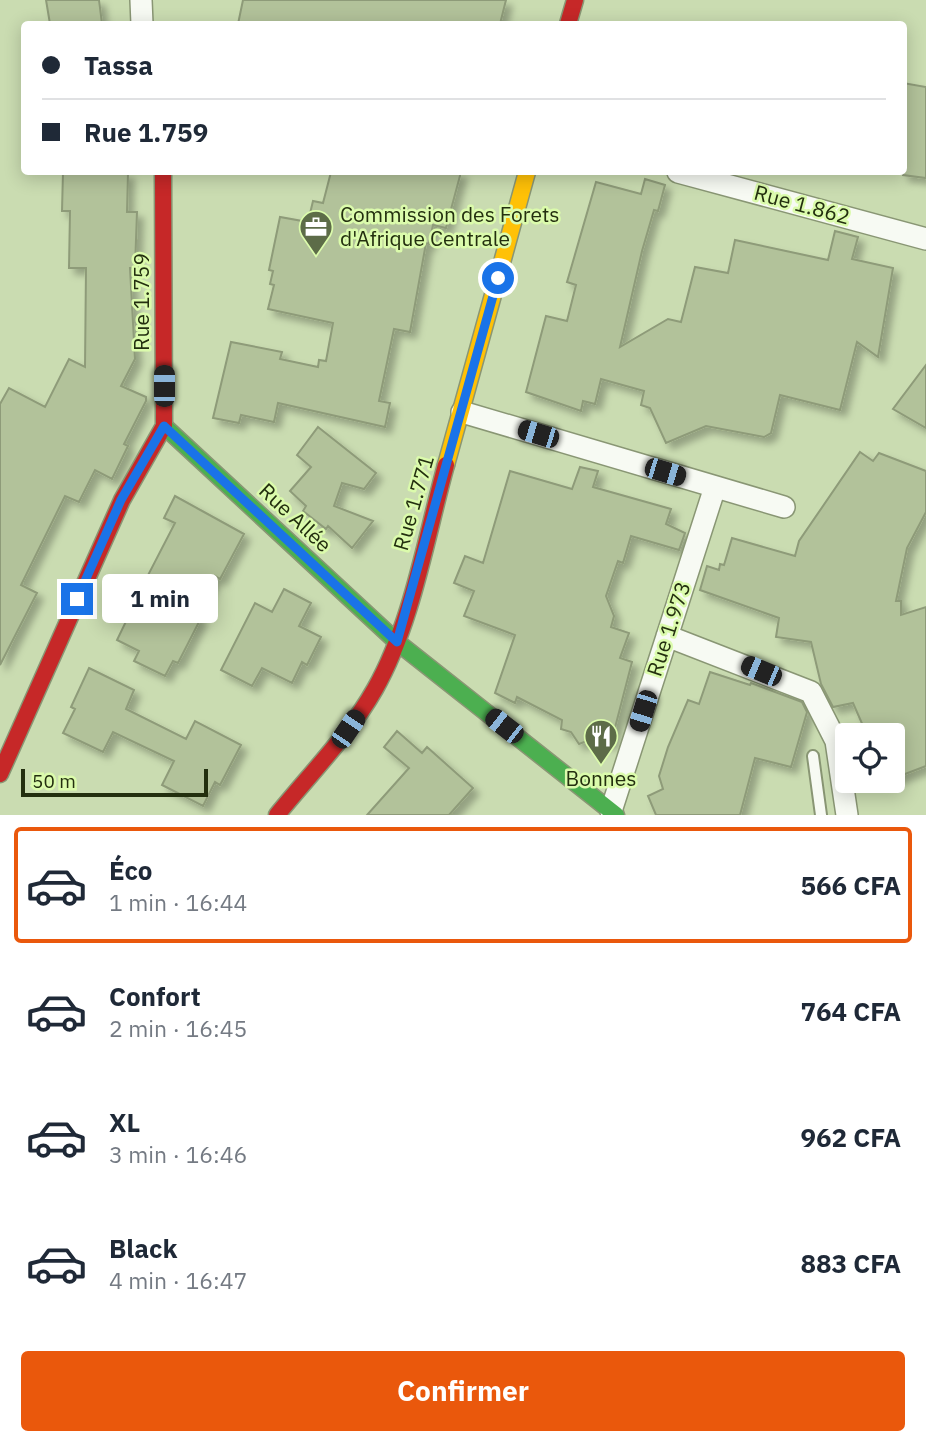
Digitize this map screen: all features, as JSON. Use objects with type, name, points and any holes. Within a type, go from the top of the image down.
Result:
[{"type":"street","points":[[141,0],[142,21]]},
{"type":"street","points":[[569,21],[575,0]]},
{"type":"street","name":"Rue 1.759","points":[[163,175],[164,426]]},
{"type":"street","name":"Rue 1.771","points":[[277,815],[348,729],[375,689],[397,642],[526,175]]},
{"type":"street","name":"Rue 1.862","points":[[689,175],[926,239]]},
{"type":"street","points":[[462,412],[784,507]]},
{"type":"street","points":[[0,774],[121,500],[164,426]]},
{"type":"street","name":"Rue Allée","points":[[164,426],[397,642],[614,813]]},
{"type":"street","name":"Rue 1.973","points":[[614,813],[715,487]]},
{"type":"street","points":[[667,636],[811,691],[836,741],[847,815]]},
{"type":"lane","points":[[813,756],[821,815]]},
{"type":"building","points":[[46,0],[99,0],[102,21],[50,21]]},
{"type":"building","points":[[243,0],[506,0],[501,21],[239,21]]},
{"type":"building","points":[[907,84],[926,87],[926,178],[903,175],[907,175]]},
{"type":"building","points":[[63,175],[128,175],[127,212],[137,212],[135,268],[130,268],[135,359],[121,386],[146,397],[146,401],[124,444],[128,446],[112,479],[95,470],[79,502],[65,496],[21,585],[37,593],[0,665],[0,404],[9,388],[45,407],[69,359],[85,367],[86,268],[69,268],[70,211],[62,211]]},
{"type":"building","points":[[330,175],[460,175],[446,228],[433,225],[429,244],[426,243],[410,332],[394,329],[379,401],[390,403],[385,427],[278,403],[274,422],[241,415],[239,423],[213,418],[231,342],[282,352],[280,359],[318,367],[319,360],[326,361],[333,323],[268,309],[274,285],[270,284],[273,271],[269,270],[280,217],[308,222],[313,201],[323,203]]},
{"type":"building","points":[[645,179],[665,185],[658,211],[654,210],[642,251],[620,347],[668,319],[681,322],[695,267],[728,273],[735,240],[828,260],[835,231],[858,237],[852,259],[893,268],[878,357],[857,342],[840,410],[780,395],[771,433],[764,437],[706,426],[666,443],[650,408],[641,405],[644,391],[601,379],[595,404],[583,401],[581,411],[526,392],[546,316],[567,321],[576,285],[567,282],[596,182],[641,194]]},
{"type":"building","points":[[926,365],[926,428],[893,409]]},
{"type":"building","points":[[318,427],[376,473],[364,489],[342,483],[334,506],[373,521],[352,548],[328,526],[326,529],[303,511],[306,506],[290,491],[311,467],[297,455]]},
{"type":"building","points":[[860,452],[873,461],[879,453],[926,471],[926,512],[907,548],[896,601],[901,601],[901,615],[926,607],[926,766],[905,774],[905,723],[862,723],[853,703],[833,707],[821,684],[811,642],[776,637],[779,618],[700,590],[707,566],[719,570],[720,564],[724,565],[732,538],[795,556],[799,541]]},
{"type":"building","points":[[580,467],[598,471],[593,487],[671,509],[666,524],[685,533],[679,550],[631,536],[623,563],[618,561],[606,596],[614,616],[611,627],[629,633],[620,658],[632,662],[611,743],[592,739],[579,744],[571,732],[561,729],[562,720],[517,697],[515,703],[495,693],[515,635],[464,616],[474,591],[454,583],[465,556],[483,563],[510,471],[572,489]]},
{"type":"building","points":[[175,496],[244,534],[220,579],[215,576],[195,616],[201,618],[178,663],[173,661],[165,676],[134,661],[139,651],[117,640],[133,607],[123,602],[134,580],[143,585],[175,523],[164,518]]},
{"type":"building","points":[[284,589],[311,603],[299,626],[321,637],[307,665],[302,662],[292,683],[262,668],[252,686],[221,670],[255,603],[272,612]]},
{"type":"building","points":[[89,668],[134,690],[126,709],[186,739],[195,721],[241,745],[220,785],[215,782],[203,806],[162,785],[174,761],[113,732],[103,752],[63,733],[75,709],[71,707]]},
{"type":"building","points":[[710,672],[750,685],[751,683],[802,702],[807,712],[791,767],[755,758],[740,815],[656,815],[648,796],[663,789],[659,776],[668,747],[688,700],[699,704]]},
{"type":"building","points":[[397,731],[422,753],[427,747],[473,788],[449,815],[367,815],[409,768],[384,747]]},
{"type":"traffic: fast","points":[[164,426],[397,642],[616,815]]},
{"type":"traffic: slow","points":[[446,465],[526,175]]},
{"type":"traffic: jam","points":[[569,21],[575,0]]},
{"type":"traffic: jam","points":[[0,774],[122,500],[164,426],[163,175]]},
{"type":"traffic: jam","points":[[277,815],[329,754],[365,706],[388,664],[417,580],[446,465]]},
{"type":"place","name":"Commission des Forets d'Afrique Centrale","points":[[316,257]]},
{"type":"place","name":"Bonnes","points":[[601,766]]},
{"type":"route","points":[[77,599],[121,500],[164,426],[397,642],[498,278]]}]
